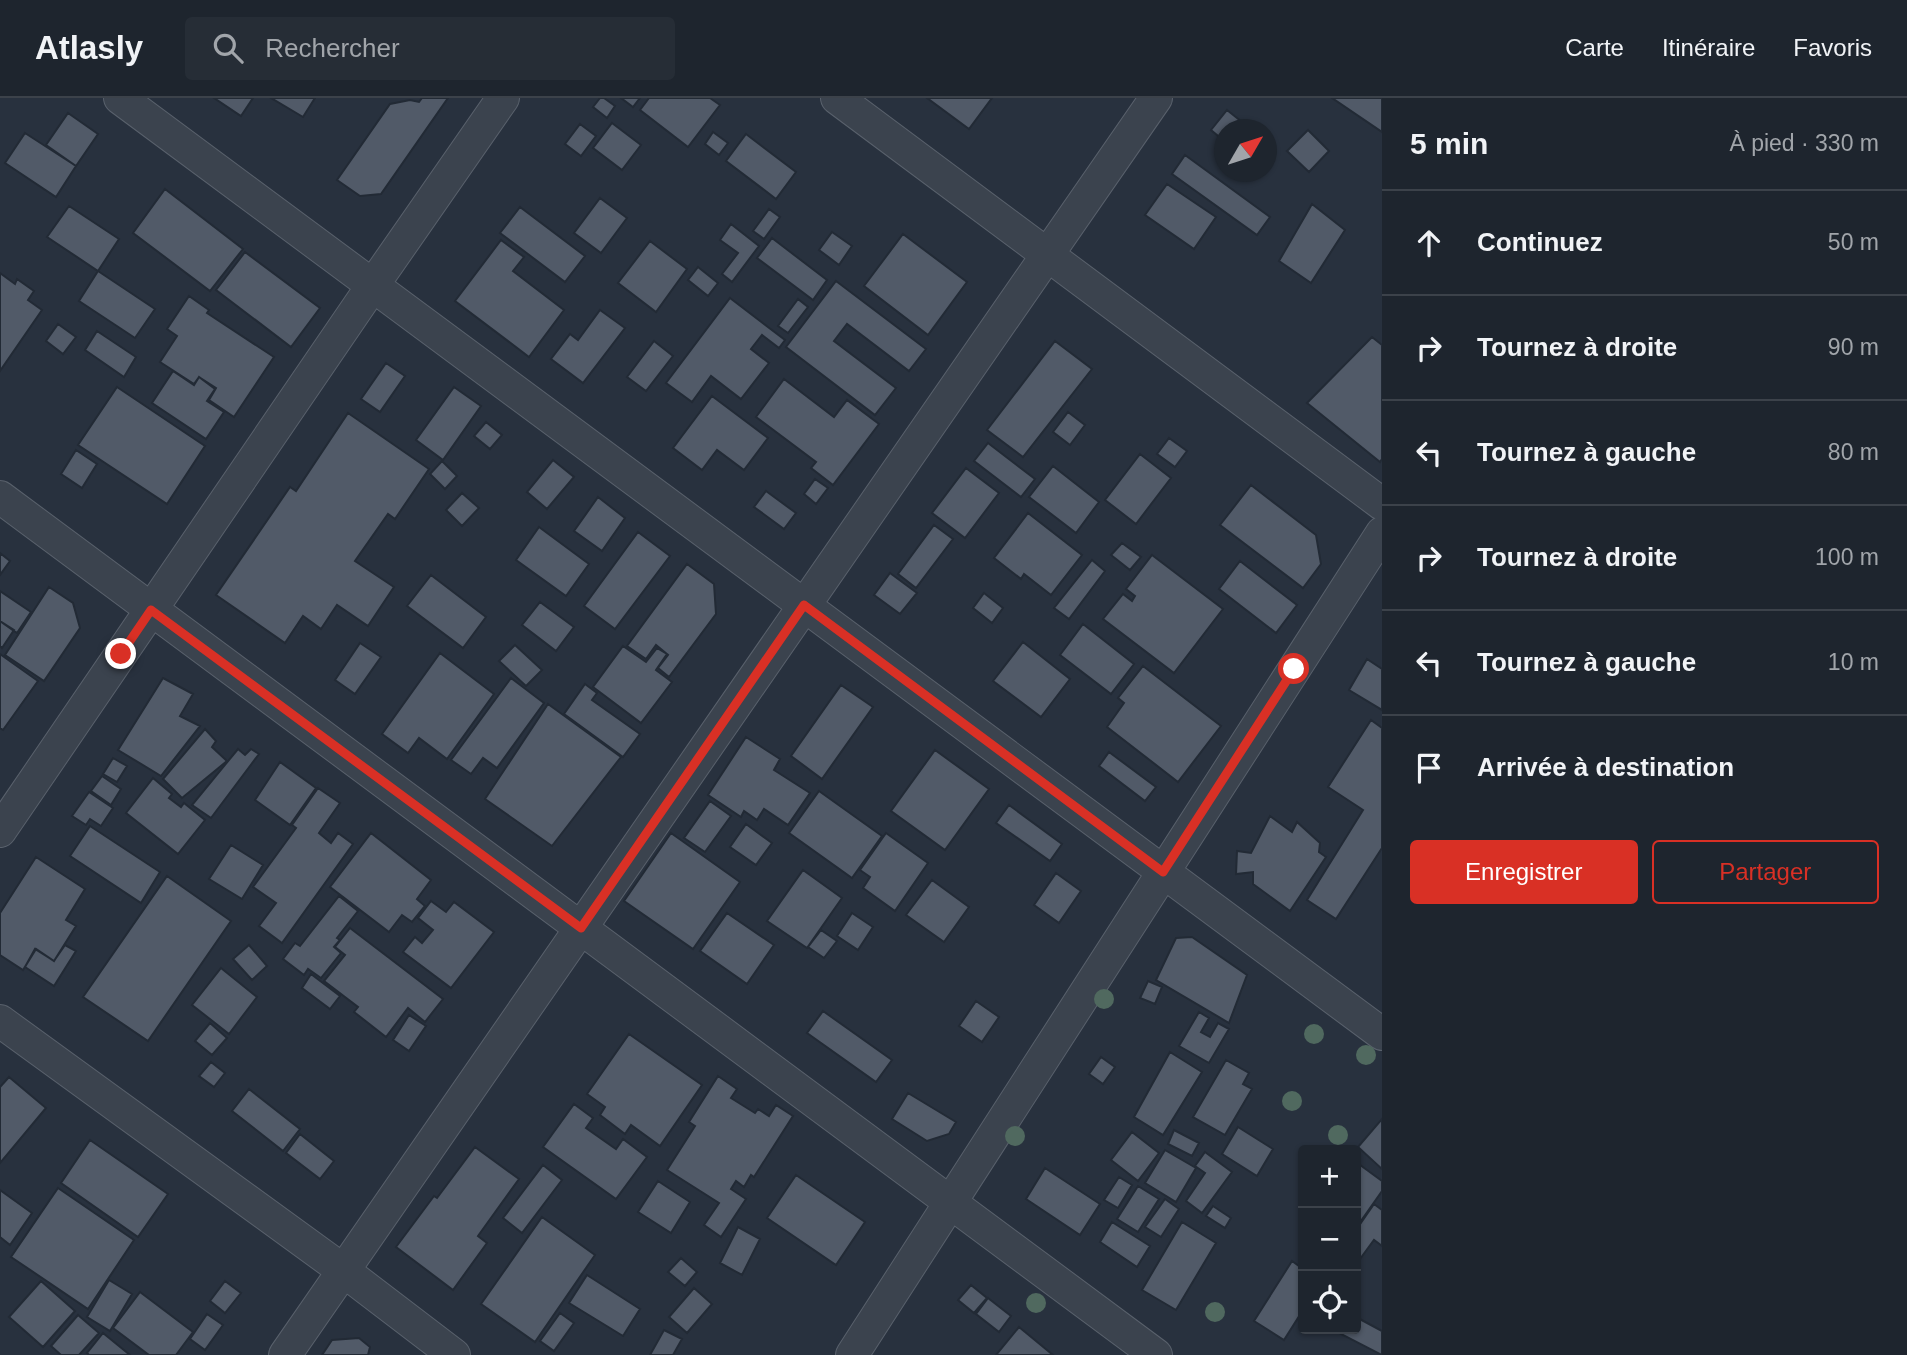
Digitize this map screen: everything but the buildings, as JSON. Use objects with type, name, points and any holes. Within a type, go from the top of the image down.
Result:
[{"type":"street","points":[[120,98],[1382,1034]]},
{"type":"street","points":[[0,831],[503,98]]},
{"type":"street","points":[[837,98],[1382,504]]},
{"type":"street","points":[[285,1355],[1156,98]]},
{"type":"street","points":[[0,497],[1156,1355]]},
{"type":"street","points":[[852,1355],[1382,533]]},
{"type":"street","points":[[0,1021],[344,1271],[454,1355]]},
{"type":"route","points":[[121,654],[151,610],[581,928],[804,605],[1163,872],[1294,669]]}]
